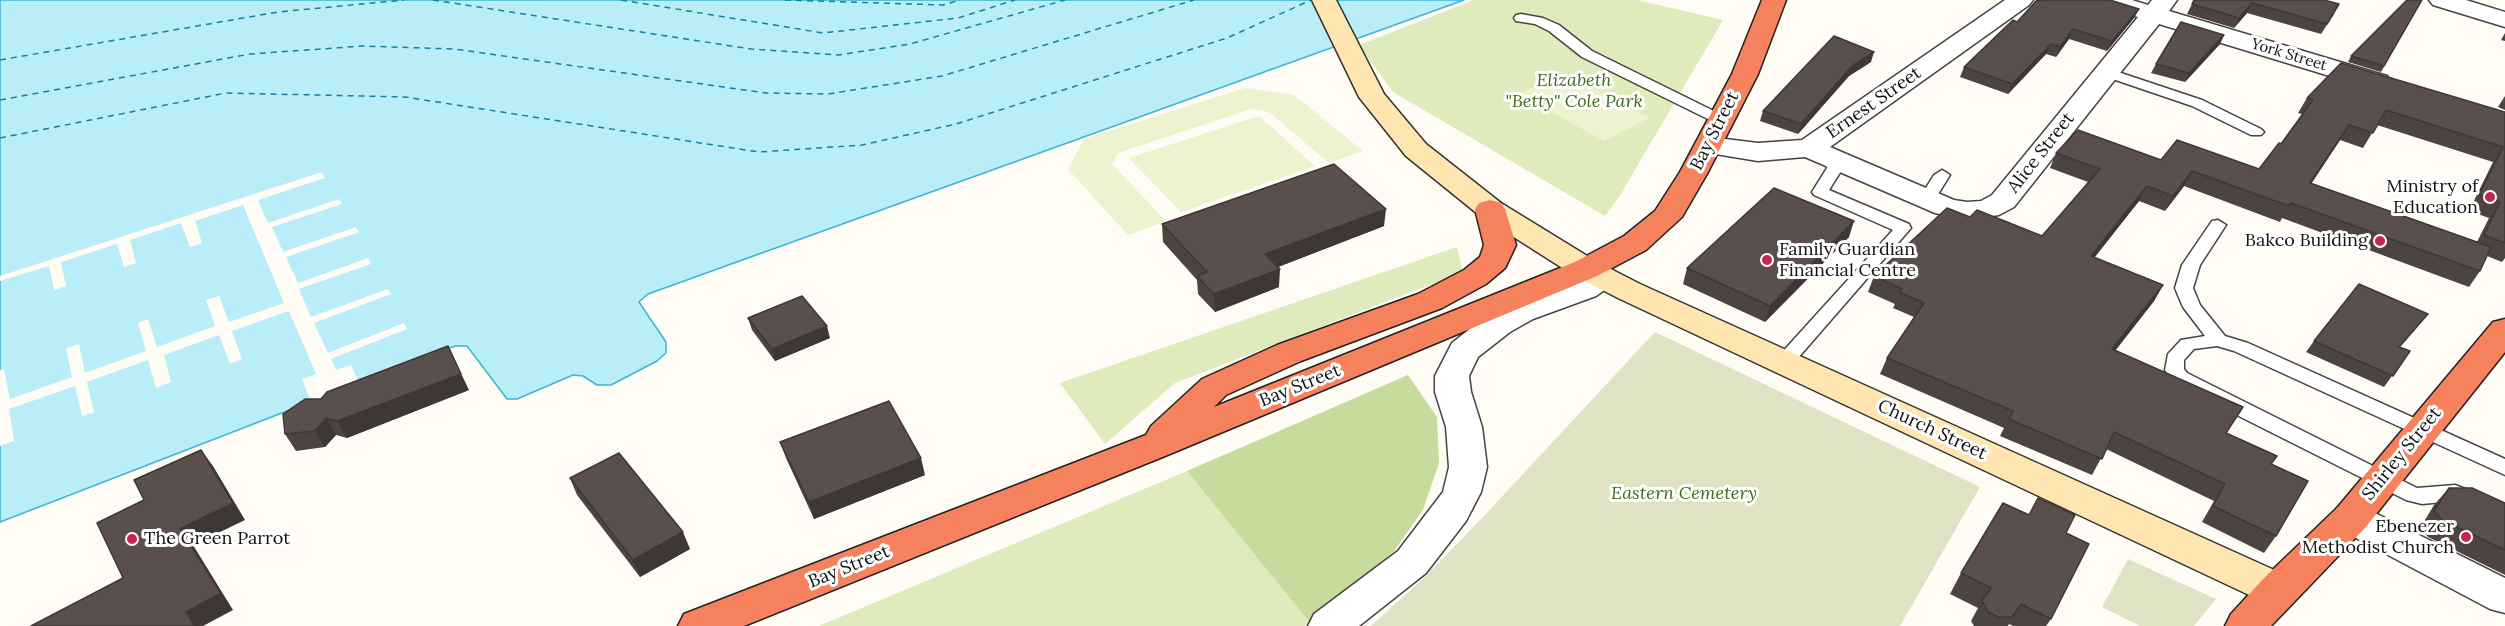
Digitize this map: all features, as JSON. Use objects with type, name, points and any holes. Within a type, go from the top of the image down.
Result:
[{"type":"highway","name":"Bay Street","points":[[699,626],[1594,273],[1667,217],[1722,120],[1744,74],[1774,0]]},
{"type":"highway","points":[[1152,447],[1214,387],[1289,353],[1430,301],[1475,277],[1494,261],[1500,245],[1490,209]]},
{"type":"highway","name":"Shirley Street","points":[[2262,615],[2351,518],[2505,330]]},
{"type":"main road","name":"Church Street","points":[[1324,0],[1371,97],[1416,150],[1490,209],[1594,273],[1784,362],[2262,615]]},
{"type":"street","name":"Ernest Street","points":[[1709,145],[1758,152],[1821,153],[2021,0]]},
{"type":"street","name":"York Street","points":[[2107,0],[2159,7],[2399,89]]},
{"type":"street","points":[[2441,0],[2505,20]]},
{"type":"street","name":"Alice Street","points":[[1821,153],[1946,207],[1966,212],[1988,209],[2003,201],[2159,7]]},
{"type":"street","points":[[1329,626],[1412,562],[1452,511],[1462,492],[1468,467],[1464,427],[1453,392],[1452,376],[1464,351],[1498,324],[1521,312],[1585,288],[1594,273]]},
{"type":"street","points":[[2351,518],[2505,597]]},
{"type":"lane","points":[[1521,18],[1538,21],[1554,28],[1587,54],[1722,120]]},
{"type":"lane","points":[[2106,72],[2188,99],[2256,132]]},
{"type":"lane","points":[[1784,362],[1902,228],[1820,192],[1835,168],[1821,153]]},
{"type":"lane","points":[[1927,199],[1942,175]]},
{"type":"lane","points":[[2218,225],[2192,265],[2184,288],[2192,308],[2218,340]]},
{"type":"lane","points":[[2505,468],[2241,348],[2218,340],[2188,344],[2175,358],[2174,370],[2180,378],[2413,495],[2455,493],[2505,513]]},
{"type":"green space","name":"Elizabeth \"Betty\" Cole Park","points":[[1474,0],[1637,0],[1723,20],[1619,197],[1605,216],[1393,92],[1359,45]]},
{"type":"green space","points":[[1564,73],[1649,118],[1604,141],[1519,94]]},
{"type":"green space","points":[[1245,88],[1294,95],[1363,151],[1329,163],[1269,112],[1251,109],[1118,153],[1112,164],[1166,221],[1128,235],[1068,169],[1084,139]]},
{"type":"green space","points":[[1259,116],[1315,166],[1181,212],[1129,158]]},
{"type":"green space","points":[[1457,247],[1463,272],[1175,383],[1105,444],[1060,383]]},
{"type":"green space","name":"Eastern Cemetery","points":[[1655,332],[1980,487],[1900,626],[1371,626],[1424,578],[1483,517]]},
{"type":"green space","points":[[1408,375],[1437,417],[1439,463],[1423,510],[1394,551],[1310,623],[1187,471]]},
{"type":"green space","points":[[1187,471],[1310,623],[1305,626],[819,626]]},
{"type":"green space","points":[[2128,559],[2216,599],[2194,626],[2140,626],[2102,607]]},
{"type":"water","points":[[0,0],[1464,0],[648,294],[639,302],[666,342],[666,353],[657,361],[611,385],[597,385],[583,376],[573,375],[517,399],[507,399],[467,346],[455,346],[0,522]]},
{"type":"pier","points":[[322,172],[325,178],[258,200],[268,223],[339,199],[342,204],[272,227],[283,252],[356,227],[359,232],[286,257],[298,283],[368,258],[371,264],[299,289],[311,317],[388,289],[391,294],[314,323],[328,353],[404,323],[407,329],[331,359],[336,370],[351,365],[359,383],[311,402],[302,379],[316,374],[289,311],[232,331],[242,359],[230,364],[219,335],[164,355],[171,382],[156,388],[148,360],[87,382],[94,412],[82,416],[75,386],[9,409],[14,441],[0,446],[0,370],[4,369],[10,399],[72,377],[66,348],[79,344],[85,373],[146,351],[138,323],[148,319],[157,347],[215,326],[206,300],[219,296],[229,322],[284,303],[243,205],[195,221],[202,243],[190,247],[181,223],[130,240],[136,263],[124,267],[117,244],[61,262],[66,286],[54,290],[49,266],[0,281],[0,276]]},
{"type":"building","points":[[2037,0],[2110,0],[2139,9],[2112,41],[2073,29],[2060,47],[2051,44],[2012,84],[1964,67],[2013,20],[2017,22]]},
{"type":"building","points":[[2194,0],[2324,0],[2339,4],[2327,24],[2252,3],[2239,18],[2192,4]]},
{"type":"building","points":[[2407,0],[2422,0],[2384,66],[2351,56]]},
{"type":"building","points":[[2181,22],[2224,35],[2189,73],[2156,64]]},
{"type":"building","points":[[1834,36],[1874,52],[1852,66],[1801,124],[1763,111]]},
{"type":"building","points":[[2341,63],[2505,112],[2505,243],[2484,235],[2500,202],[2479,195],[2503,147],[2386,110],[2373,133],[2349,125],[2310,183],[2491,247],[2480,271],[2291,203],[2289,206],[2192,171],[2173,196],[2147,186],[2091,256],[2163,285],[2112,349],[2243,407],[2226,433],[2277,456],[2271,464],[2308,481],[2276,536],[2213,506],[2225,484],[2114,432],[2102,459],[2009,419],[2013,411],[1887,358],[1924,303],[1899,292],[1902,289],[1874,276],[1947,208],[1970,217],[1977,210],[2042,236],[2100,169],[2056,153],[2078,130],[2161,160],[2177,140],[2259,169],[2279,143],[2281,144],[2313,100],[2307,98]]},
{"type":"building","points":[[1334,164],[1386,209],[1265,254],[1280,269],[1214,294],[1197,276],[1207,272],[1162,224]]},
{"type":"building","name":"Family Guardian Financial Centre","points":[[1774,188],[1854,221],[1770,306],[1687,268]]},
{"type":"building","points":[[2359,284],[2428,314],[2399,347],[2410,351],[2393,376],[2314,341]]},
{"type":"building","points":[[802,296],[827,326],[772,349],[748,318]]},
{"type":"building","points":[[448,346],[461,374],[337,421],[326,418],[315,431],[285,434],[283,414],[305,399],[321,399],[327,392]]},
{"type":"building","points":[[889,401],[921,458],[809,502],[780,442]]},
{"type":"building","points":[[201,450],[233,503],[180,529],[221,593],[186,612],[195,626],[31,626],[123,578],[97,523],[144,500],[134,480]]},
{"type":"building","points":[[619,453],[683,532],[633,560],[570,478]]},
{"type":"building","points":[[2449,488],[2472,488],[2505,503],[2505,550],[2442,520],[2434,511]]},
{"type":"building","points":[[2038,498],[2075,515],[2066,533],[2089,544],[2051,619],[2021,604],[2012,617],[1999,617],[1988,612],[1982,601],[1991,588],[1961,573],[2003,503],[2029,515]]},
{"type":"ferry route","points":[[0,60],[278,12],[404,0]]},
{"type":"ferry route","points":[[433,0],[751,49],[838,55],[910,44],[1065,0]]},
{"type":"ferry route","points":[[621,0],[823,33],[958,18],[1015,0]]},
{"type":"ferry route","points":[[785,0],[943,5],[960,0]]},
{"type":"ferry route","points":[[0,100],[250,54],[363,46],[454,49],[766,93],[828,94],[942,76],[1194,0]]},
{"type":"ferry route","points":[[0,138],[226,93],[405,97],[759,152],[862,145],[956,124],[1227,38],[1311,0]]},
{"type":"place","name":"Ministry of Education","points":[[2490,197]]},
{"type":"place","name":"Bakco Building","points":[[2380,241]]},
{"type":"place","name":"Family Guardian Financial Centre","points":[[1767,260]]},
{"type":"place","name":"Ebenezer Methodist Church","points":[[2466,537]]},
{"type":"place","name":"The Green Parrot","points":[[132,539]]}]
